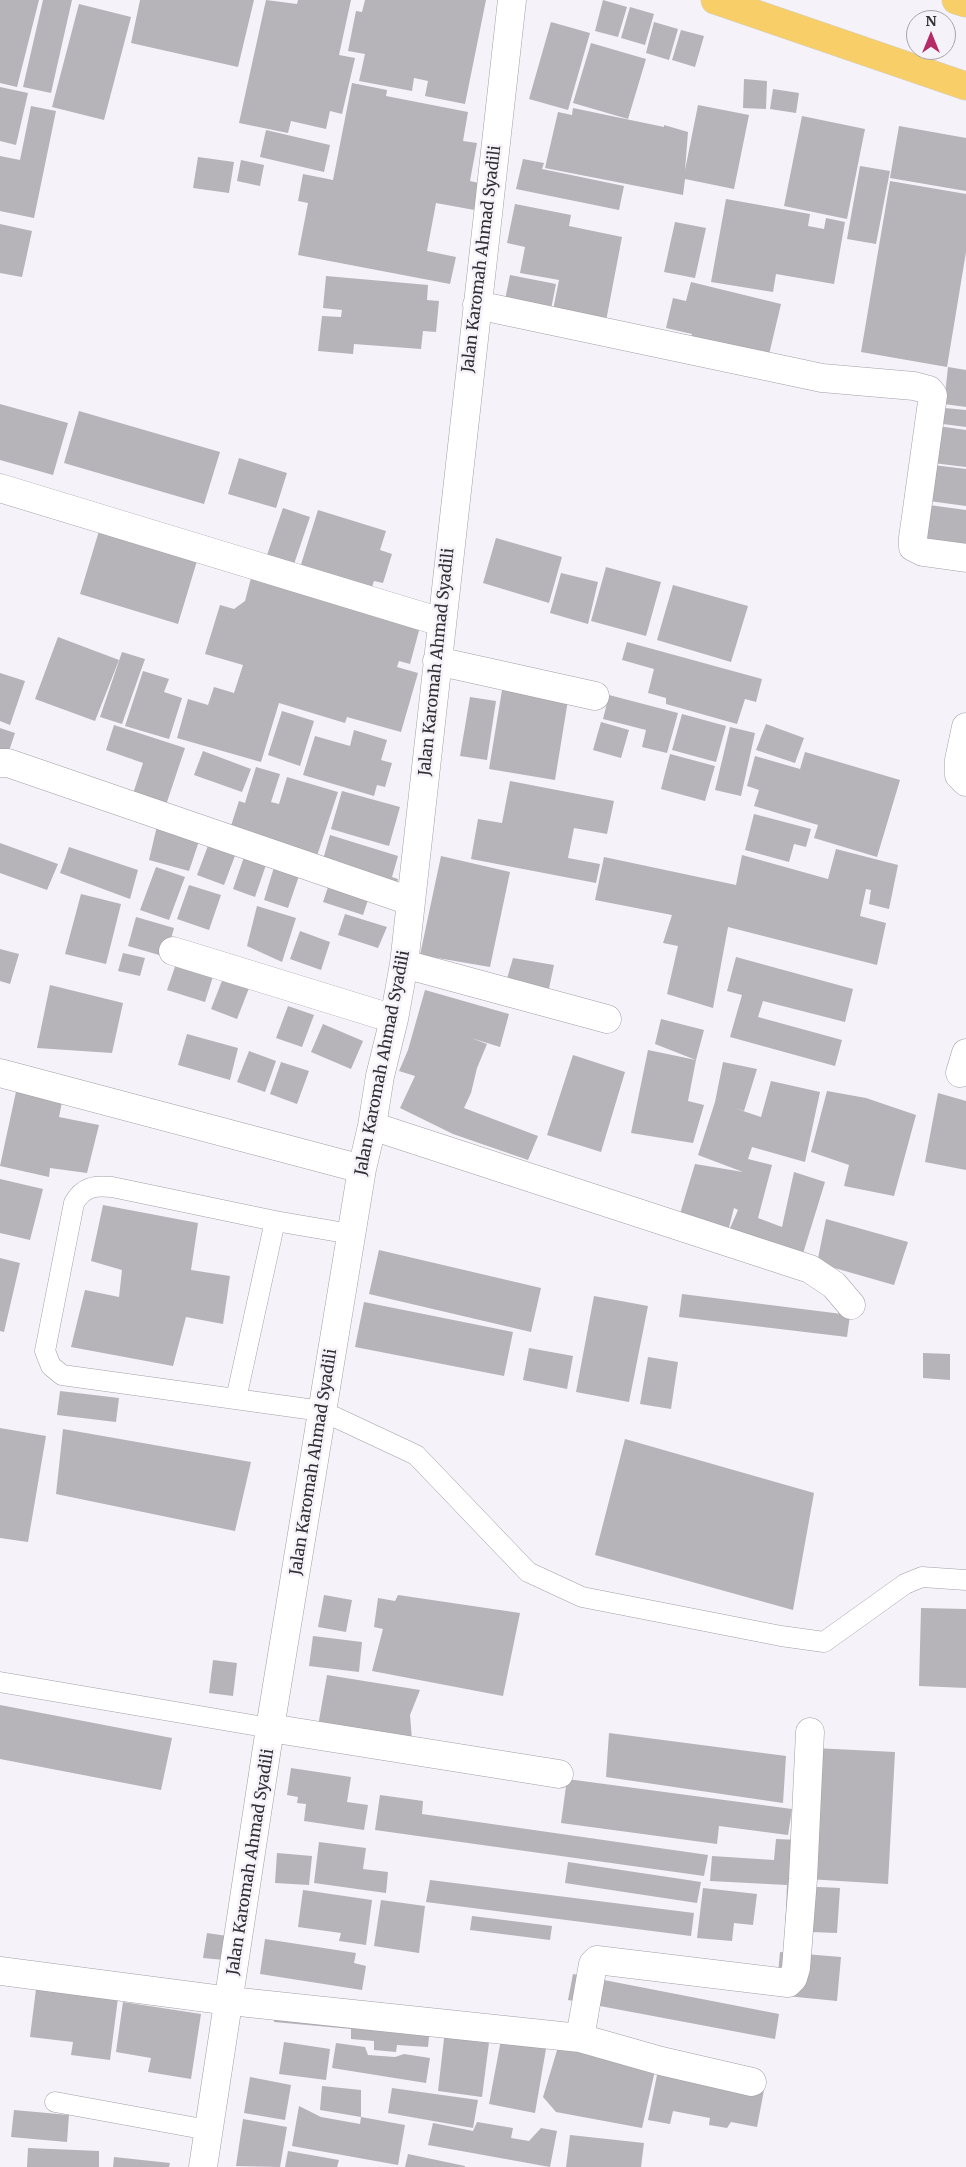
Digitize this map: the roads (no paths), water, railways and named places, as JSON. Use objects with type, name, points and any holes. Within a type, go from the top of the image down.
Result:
[{"type":"highway","points":[[715,0],[966,86]]},
{"type":"highway","points":[[956,0],[966,3]]},
{"type":"street","name":"Jalan Karomah Ahmad Syadili","points":[[203,2167],[230,2001],[270,1728],[351,1234],[380,1076],[394,1019],[404,964],[512,0]]},
{"type":"street","points":[[477,305],[822,378],[914,386],[929,390],[933,395],[912,538],[913,547],[923,552],[966,558]]},
{"type":"street","points":[[0,488],[441,622]]},
{"type":"street","points":[[437,661],[595,696]]},
{"type":"street","points":[[966,727],[959,760],[959,775],[966,782]]},
{"type":"street","points":[[0,762],[8,763],[410,901]]},
{"type":"street","points":[[173,951],[394,1019]]},
{"type":"street","points":[[404,964],[607,1019]]},
{"type":"street","points":[[0,1073],[362,1169]]},
{"type":"street","points":[[372,1126],[810,1269],[834,1285],[851,1305]]},
{"type":"street","points":[[270,1728],[559,1774]]},
{"type":"street","points":[[580,2038],[593,1964],[597,1960],[788,1983],[793,1978],[796,1968],[803,1879],[810,1732]]},
{"type":"street","points":[[0,1971],[230,2001],[580,2038],[661,2061],[752,2082]]},
{"type":"lane","points":[[351,1234],[275,1221],[100,1185],[89,1188],[80,1193],[74,1203],[45,1351],[51,1366],[62,1375],[322,1411],[416,1455],[528,1572],[582,1597],[781,1636],[824,1642],[905,1584],[922,1577],[966,1580]]},
{"type":"lane","points":[[236,1399],[275,1221]]},
{"type":"lane","points":[[0,1682],[270,1728]]},
{"type":"lane","points":[[55,2102],[208,2130]]}]
